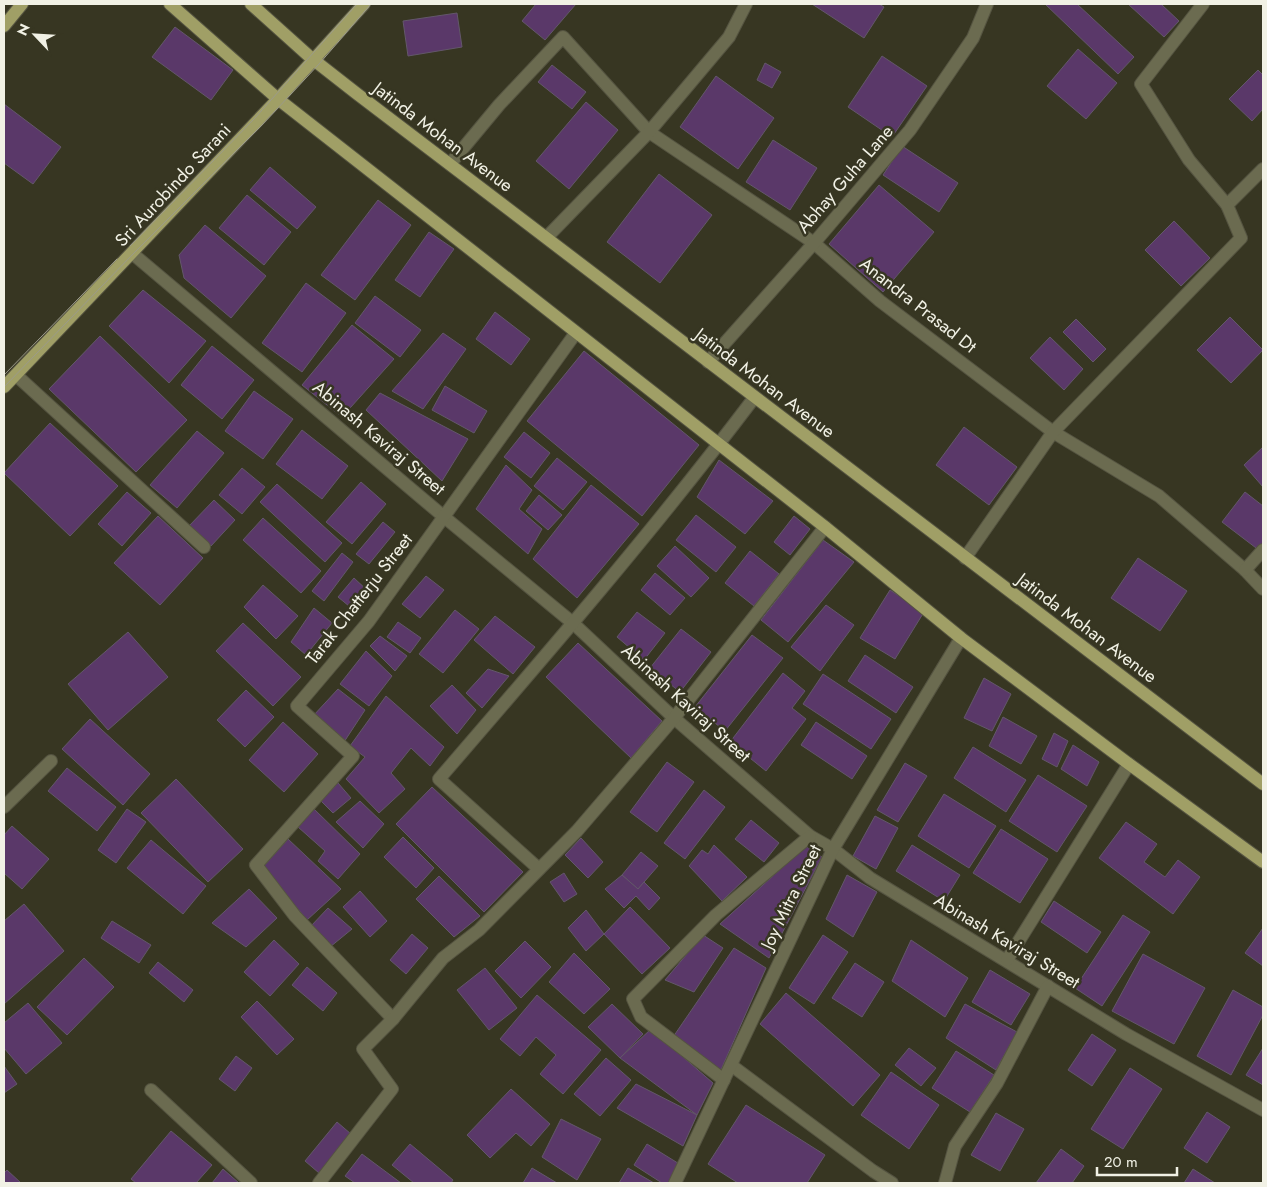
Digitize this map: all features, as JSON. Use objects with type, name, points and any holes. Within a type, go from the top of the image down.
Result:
[{"type":"main road","points":[[4,26],[22,4]]},
{"type":"main road","points":[[170,4],[278,99],[575,334],[824,527],[961,638],[1263,862]]},
{"type":"main road","name":"Jatinda Mohan Avenue","points":[[251,4],[315,60],[754,398],[1263,784]]},
{"type":"main road","name":"Sri Aurobindo Sarani","points":[[4,387],[133,254],[315,60],[364,4]]},
{"type":"street","points":[[547,237],[649,132],[729,37],[746,4]]},
{"type":"street","name":"Abhay Guha Lane","points":[[708,362],[814,243],[910,130],[973,38],[987,4]]},
{"type":"street","points":[[965,558],[1053,432],[1241,238],[1227,205],[1189,160],[1141,84],[1204,4]]},
{"type":"street","name":"Anandra Prasad Dt","points":[[450,164],[499,106],[563,37],[649,132],[814,243],[880,301],[1053,432],[1159,496],[1245,570],[1263,589]]},
{"type":"street","points":[[1227,205],[1263,169]]},
{"type":"street","name":"Abinash Kaviraj Street","points":[[133,254],[574,624],[674,718],[810,836],[833,848],[870,878],[1126,1034],[1263,1110]]},
{"type":"street","name":"Tarak Chatterju Street","points":[[393,1019],[296,916],[256,865],[352,756],[297,706],[369,621],[575,334]]},
{"type":"street","points":[[16,375],[204,547]]},
{"type":"street","points":[[539,869],[439,779],[574,624],[754,398]]},
{"type":"street","points":[[319,1183],[392,1089],[363,1049],[393,1019],[444,958],[479,930],[577,831],[674,718],[824,527]]},
{"type":"street","points":[[1245,570],[1263,550]]},
{"type":"street","name":"Joy Mitra Street","points":[[675,1183],[833,848],[961,638]]},
{"type":"street","points":[[4,807],[51,761]]},
{"type":"street","points":[[1006,960],[1129,764]]},
{"type":"street","points":[[724,1080],[640,1017],[633,999],[716,915],[810,836]]},
{"type":"street","points":[[945,1183],[956,1146],[997,1082],[1048,986]]},
{"type":"street","points":[[730,1065],[892,1183]]},
{"type":"street","points":[[151,1090],[251,1183]]},
{"type":"building","points":[[536,4],[576,4],[545,40],[522,21]]},
{"type":"building","points":[[812,4],[879,4],[884,7],[864,38]]},
{"type":"building","points":[[1045,4],[1077,4],[1134,57],[1118,74]]},
{"type":"building","points":[[1128,4],[1161,4],[1179,21],[1164,37]]},
{"type":"building","points":[[457,13],[462,47],[408,56],[403,21]]},
{"type":"building","points":[[175,27],[233,70],[211,100],[152,57]]},
{"type":"building","points":[[1078,49],[1117,83],[1086,119],[1047,86]]},
{"type":"building","points":[[882,56],[927,86],[892,137],[848,107]]},
{"type":"building","points":[[765,63],[781,72],[772,88],[757,80]]},
{"type":"building","points":[[552,65],[586,92],[572,109],[538,82]]},
{"type":"building","points":[[1258,70],[1263,75],[1263,109],[1252,121],[1229,99]]},
{"type":"building","points":[[716,76],[774,118],[738,169],[680,127]]},
{"type":"building","points":[[586,102],[618,130],[569,189],[536,161]]},
{"type":"building","points":[[4,104],[61,147],[33,184],[4,163]]},
{"type":"building","points":[[773,140],[817,168],[790,210],[746,182]]},
{"type":"building","points":[[902,146],[958,183],[939,212],[883,175]]},
{"type":"building","points":[[270,167],[316,207],[297,229],[250,190]]},
{"type":"building","points":[[659,174],[712,215],[660,283],[607,242]]},
{"type":"building","points":[[879,185],[934,232],[883,292],[829,244]]},
{"type":"building","points":[[247,195],[291,232],[264,265],[219,228]]},
{"type":"building","points":[[378,200],[411,225],[355,300],[321,275]]},
{"type":"building","points":[[1174,221],[1210,258],[1181,286],[1145,250]]},
{"type":"building","points":[[205,225],[266,276],[231,318],[184,278],[179,255]]},
{"type":"building","points":[[429,232],[454,249],[420,297],[395,280]]},
{"type":"building","points":[[306,283],[346,313],[302,372],[262,343]]},
{"type":"building","points":[[143,290],[206,341],[169,383],[109,326]]},
{"type":"building","points":[[375,296],[421,330],[400,357],[355,323]]},
{"type":"building","points":[[495,312],[530,339],[511,365],[476,339]]},
{"type":"building","points":[[1230,317],[1263,350],[1231,383],[1197,350]]},
{"type":"building","points":[[1076,319],[1106,349],[1093,362],[1063,332]]},
{"type":"building","points":[[352,325],[394,359],[342,417],[302,385]]},
{"type":"building","points":[[443,333],[466,349],[423,409],[392,391]]},
{"type":"building","points":[[100,336],[187,420],[136,472],[49,389]]},
{"type":"building","points":[[1050,337],[1083,369],[1064,390],[1030,358]]},
{"type":"building","points":[[212,346],[254,380],[222,419],[181,385]]},
{"type":"building","points":[[584,351],[699,445],[642,516],[527,421]]},
{"type":"building","points":[[445,386],[487,411],[474,433],[432,410]]},
{"type":"building","points":[[254,391],[293,419],[263,459],[225,431]]},
{"type":"building","points":[[380,393],[468,439],[442,481],[366,410]]},
{"type":"building","points":[[50,423],[118,486],[70,536],[4,473]]},
{"type":"building","points":[[964,427],[1017,467],[989,505],[936,465]]},
{"type":"building","points":[[302,430],[348,466],[322,499],[276,464]]},
{"type":"building","points":[[197,431],[224,453],[177,508],[150,485]]},
{"type":"building","points":[[524,432],[550,453],[531,478],[504,457]]},
{"type":"building","points":[[1263,447],[1263,487],[1244,465]]},
{"type":"building","points":[[557,458],[587,482],[563,510],[534,486]]},
{"type":"building","points":[[719,460],[773,501],[745,534],[697,497]]},
{"type":"building","points":[[506,465],[532,490],[519,509],[542,529],[528,554],[476,509]]},
{"type":"building","points":[[242,468],[265,487],[242,514],[219,495]]},
{"type":"building","points":[[361,482],[386,504],[352,544],[326,522]]},
{"type":"building","points":[[277,484],[342,543],[325,562],[260,502]]},
{"type":"building","points":[[591,485],[639,524],[577,598],[533,559]]},
{"type":"building","points":[[127,492],[151,513],[122,546],[98,524]]},
{"type":"building","points":[[1245,492],[1263,506],[1263,546],[1260,551],[1222,522]]},
{"type":"building","points":[[539,495],[562,515],[548,530],[526,511]]},
{"type":"building","points":[[214,500],[235,520],[211,546],[189,526]]},
{"type":"building","points":[[696,515],[736,547],[716,572],[676,540]]},
{"type":"building","points":[[158,516],[203,558],[160,605],[114,563]]},
{"type":"building","points":[[794,516],[810,529],[790,555],[774,542]]},
{"type":"building","points":[[263,518],[321,571],[301,593],[243,540]]},
{"type":"building","points":[[383,522],[395,532],[369,564],[356,554]]},
{"type":"building","points":[[823,540],[854,562],[788,642],[761,620]]},
{"type":"building","points":[[675,546],[709,578],[691,597],[657,566]]},
{"type":"building","points":[[750,551],[779,574],[754,606],[725,583]]},
{"type":"building","points":[[342,553],[353,562],[324,601],[312,591]]},
{"type":"building","points":[[1138,558],[1187,591],[1160,631],[1111,598]]},
{"type":"building","points":[[655,573],[685,598],[670,615],[641,590]]},
{"type":"building","points":[[426,576],[444,590],[420,618],[402,604]]},
{"type":"building","points":[[354,578],[369,592],[355,611],[338,597]]},
{"type":"building","points":[[263,585],[298,616],[276,639],[244,607]]},
{"type":"building","points":[[890,590],[924,612],[895,659],[860,638]]},
{"type":"building","points":[[826,605],[854,625],[820,671],[791,647]]},
{"type":"building","points":[[314,608],[332,623],[306,655],[291,642]]},
{"type":"building","points":[[455,610],[479,629],[443,673],[419,654]]},
{"type":"building","points":[[637,612],[665,633],[644,660],[617,637]]},
{"type":"building","points":[[495,616],[535,647],[513,674],[474,640]]},
{"type":"building","points":[[398,622],[421,638],[410,653],[387,637]]},
{"type":"building","points":[[243,623],[301,677],[273,706],[216,651]]},
{"type":"building","points":[[681,629],[711,652],[680,692],[650,668]]},
{"type":"building","points":[[128,632],[168,677],[108,730],[68,684]]},
{"type":"building","points":[[752,635],[783,658],[725,731],[695,707]]},
{"type":"building","points":[[380,636],[407,656],[395,671],[370,646]]},
{"type":"building","points":[[578,643],[662,721],[631,758],[546,677]]},
{"type":"building","points":[[366,651],[392,676],[369,706],[340,684]]},
{"type":"building","points":[[865,655],[913,687],[896,713],[848,681]]},
{"type":"building","points":[[488,669],[509,676],[482,708],[466,693]]},
{"type":"building","points":[[783,673],[805,691],[792,708],[806,719],[766,771],[730,742]]},
{"type":"building","points":[[823,674],[891,719],[871,749],[803,704]]},
{"type":"building","points":[[984,678],[1011,694],[992,731],[964,718]]},
{"type":"building","points":[[452,685],[476,710],[457,734],[430,706]]},
{"type":"building","points":[[338,689],[365,710],[344,742],[313,716]]},
{"type":"building","points":[[246,690],[274,717],[245,747],[217,720]]},
{"type":"building","points":[[386,696],[444,747],[430,766],[411,748],[391,773],[405,789],[379,813],[346,779],[365,757],[350,746]]},
{"type":"building","points":[[1003,717],[1037,736],[1021,764],[989,746]]},
{"type":"building","points":[[90,719],[150,774],[123,805],[62,749]]},
{"type":"building","points":[[283,722],[318,754],[284,792],[249,760]]},
{"type":"building","points":[[816,722],[867,756],[852,779],[801,745]]},
{"type":"building","points":[[1054,733],[1068,741],[1057,767],[1042,759]]},
{"type":"building","points":[[1073,745],[1099,762],[1087,786],[1061,769]]},
{"type":"building","points":[[973,747],[1026,780],[1006,812],[954,778]]},
{"type":"building","points":[[667,762],[694,782],[657,832],[630,812]]},
{"type":"building","points":[[905,763],[927,776],[898,822],[877,810]]},
{"type":"building","points":[[67,768],[116,807],[97,831],[48,791]]},
{"type":"building","points":[[1038,775],[1087,806],[1057,852],[1009,821]]},
{"type":"building","points":[[176,779],[243,849],[208,882],[141,813]]},
{"type":"building","points":[[338,783],[351,798],[333,813],[321,801]]},
{"type":"building","points":[[432,787],[523,872],[484,912],[396,824]]},
{"type":"building","points":[[704,790],[725,807],[685,859],[664,843]]},
{"type":"building","points":[[944,794],[996,826],[969,868],[918,836]]},
{"type":"building","points":[[360,801],[384,824],[363,848],[336,822]]},
{"type":"building","points":[[313,808],[360,854],[338,879],[318,861],[325,851],[298,827]]},
{"type":"building","points":[[127,809],[146,822],[116,863],[98,850]]},
{"type":"building","points":[[875,816],[898,828],[876,869],[853,856]]},
{"type":"building","points":[[751,820],[779,843],[764,862],[735,839]]},
{"type":"building","points":[[1126,822],[1157,844],[1144,862],[1165,877],[1178,860],[1200,877],[1173,914],[1099,858]]},
{"type":"building","points":[[12,826],[49,859],[22,889],[4,873],[4,835]]},
{"type":"building","points":[[1001,829],[1048,859],[1020,903],[973,873]]},
{"type":"building","points":[[403,837],[434,868],[416,888],[384,857]]},
{"type":"building","points":[[581,838],[603,862],[588,878],[565,855]]},
{"type":"building","points":[[288,839],[341,889],[307,920],[263,867]]},
{"type":"building","points":[[151,840],[206,886],[183,914],[127,868]]},
{"type":"building","points":[[714,845],[747,877],[722,901],[689,866],[702,850],[708,854]]},
{"type":"building","points":[[912,845],[960,875],[944,901],[896,871]]},
{"type":"building","points":[[806,846],[822,857],[769,958],[720,924]]},
{"type":"building","points":[[641,852],[658,866],[638,889],[622,875]]},
{"type":"building","points":[[564,873],[577,894],[564,902],[550,882]]},
{"type":"building","points":[[622,875],[638,889],[644,882],[660,898],[649,910],[636,896],[624,908],[605,889]]},
{"type":"building","points":[[847,875],[877,892],[853,937],[826,919]]},
{"type":"building","points":[[439,876],[480,916],[454,937],[416,899]]},
{"type":"building","points":[[249,889],[277,918],[246,947],[212,923]]},
{"type":"building","points":[[360,891],[387,921],[370,937],[343,907]]},
{"type":"building","points":[[1054,901],[1101,932],[1087,953],[1041,922]]},
{"type":"building","points":[[24,904],[64,951],[4,1004],[4,921]]},
{"type":"building","points":[[630,907],[670,948],[642,974],[604,934]]},
{"type":"building","points":[[328,908],[352,929],[330,947],[311,926]]},
{"type":"building","points":[[586,910],[604,934],[586,951],[568,928]]},
{"type":"building","points":[[1123,915],[1150,932],[1102,1006],[1075,988]]},
{"type":"building","points":[[112,921],[151,945],[139,963],[101,938]]},
{"type":"building","points":[[1263,928],[1263,966],[1245,953]]},
{"type":"building","points":[[412,934],[428,948],[406,974],[390,960]]},
{"type":"building","points":[[703,935],[723,948],[694,992],[665,980]]},
{"type":"building","points":[[823,935],[848,952],[814,1004],[789,988]]},
{"type":"building","points":[[274,940],[299,964],[270,996],[244,972]]},
{"type":"building","points":[[911,940],[968,978],[945,1017],[892,981]]},
{"type":"building","points":[[525,941],[551,967],[521,998],[495,971]]},
{"type":"building","points":[[734,948],[766,968],[720,1072],[671,1040]]},
{"type":"building","points":[[574,953],[610,989],[584,1014],[549,982]]},
{"type":"building","points":[[1143,954],[1205,988],[1174,1044],[1112,1011]]},
{"type":"building","points":[[84,958],[114,987],[67,1035],[37,1007]]},
{"type":"building","points":[[158,962],[193,990],[184,1002],[149,973]]},
{"type":"building","points":[[855,963],[884,982],[862,1017],[832,998]]},
{"type":"building","points":[[307,967],[337,993],[323,1011],[292,985]]},
{"type":"building","points":[[485,968],[517,1008],[489,1030],[457,990]]},
{"type":"building","points":[[990,970],[1030,994],[1011,1025],[972,1002]]},
{"type":"building","points":[[1233,990],[1263,1007],[1263,1015],[1231,1075],[1197,1056]]},
{"type":"building","points":[[786,993],[880,1075],[853,1106],[760,1024]]},
{"type":"building","points":[[537,995],[601,1050],[563,1094],[540,1074],[556,1055],[536,1037],[520,1056],[500,1039]]},
{"type":"building","points":[[257,1001],[294,1039],[277,1055],[241,1017]]},
{"type":"building","points":[[28,1003],[62,1043],[26,1074],[4,1048],[4,1023]]},
{"type":"building","points":[[612,1004],[643,1034],[620,1058],[588,1027]]},
{"type":"building","points":[[965,1004],[1017,1032],[996,1070],[946,1038]]},
{"type":"building","points":[[651,1029],[713,1083],[697,1115],[620,1058]]},
{"type":"building","points":[[1092,1034],[1116,1050],[1092,1086],[1068,1070]]},
{"type":"building","points":[[909,1048],[936,1068],[921,1086],[895,1065]]},
{"type":"building","points":[[1263,1048],[1263,1085],[1246,1075]]},
{"type":"building","points":[[956,1051],[994,1075],[970,1112],[932,1088]]},
{"type":"building","points":[[236,1056],[252,1068],[235,1091],[219,1079]]},
{"type":"building","points":[[606,1058],[631,1080],[600,1116],[574,1094]]},
{"type":"building","points":[[4,1066],[17,1084],[4,1093]]},
{"type":"building","points":[[1130,1068],[1162,1089],[1123,1149],[1091,1129]]},
{"type":"building","points":[[891,1072],[939,1105],[909,1149],[861,1115]]},
{"type":"building","points":[[636,1084],[697,1115],[683,1146],[617,1108]]},
{"type":"building","points":[[511,1089],[550,1124],[531,1146],[516,1133],[490,1158],[467,1135]]},
{"type":"building","points":[[746,1105],[825,1155],[807,1183],[738,1183],[708,1164]]},
{"type":"building","points":[[1207,1112],[1230,1127],[1207,1163],[1184,1148]]},
{"type":"building","points":[[996,1113],[1024,1129],[1000,1171],[971,1155]]},
{"type":"building","points":[[561,1119],[601,1139],[577,1180],[542,1157]]},
{"type":"building","points":[[337,1122],[351,1134],[319,1173],[305,1161]]},
{"type":"building","points":[[171,1131],[212,1165],[196,1183],[136,1183],[131,1179]]},
{"type":"building","points":[[410,1144],[453,1180],[451,1183],[414,1183],[392,1165]]},
{"type":"building","points":[[647,1144],[681,1165],[670,1183],[662,1183],[634,1165]]},
{"type":"building","points":[[1061,1149],[1084,1166],[1072,1183],[1036,1183]]},
{"type":"building","points":[[362,1154],[401,1183],[355,1183],[345,1176]]},
{"type":"building","points":[[532,1168],[557,1183],[523,1183]]},
{"type":"building","points":[[628,1168],[654,1183],[619,1183]]},
{"type":"building","points":[[223,1169],[239,1183],[212,1183]]},
{"type":"building","points":[[1193,1169],[1215,1183],[1184,1183]]},
{"type":"building","points":[[7,1170],[21,1183],[4,1183],[4,1173]]},
{"type":"tram line","points":[[130,246],[254,119],[357,4]]},
{"type":"tram line","points":[[4,387],[262,125],[319,64],[371,4]]},
{"type":"tram line","points":[[4,375],[117,259]]}]
